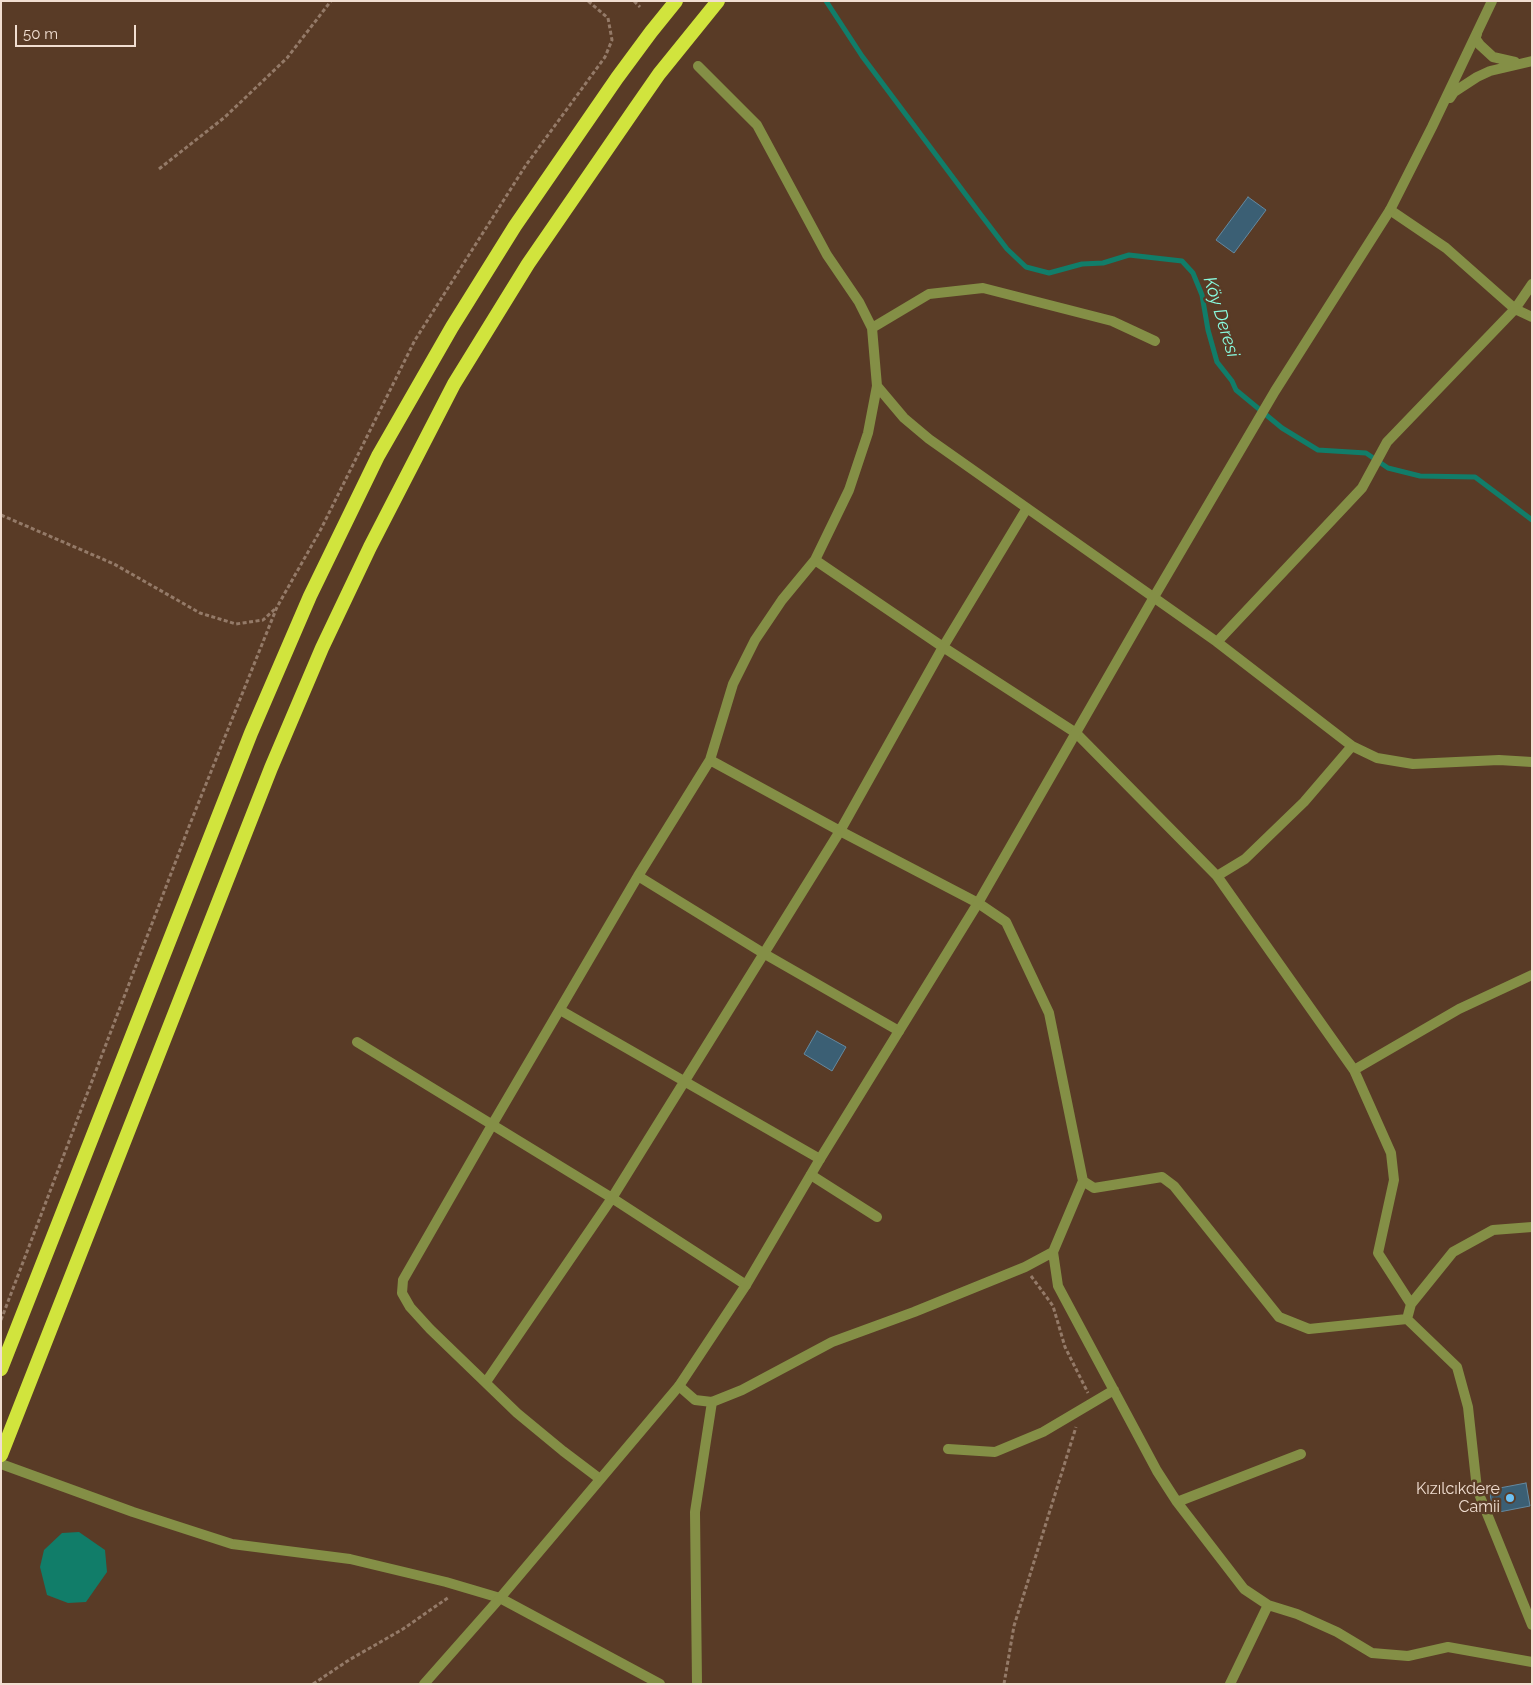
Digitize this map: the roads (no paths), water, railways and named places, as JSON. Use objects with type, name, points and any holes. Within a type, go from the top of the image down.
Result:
[{"type":"highway","points":[[1,1369],[251,733],[310,596],[374,464],[452,327],[510,234],[617,78],[676,1]]},
{"type":"highway","points":[[1,1455],[271,768],[322,648],[378,531],[454,384],[528,264],[659,74],[718,1]]},
{"type":"street","points":[[424,1684],[500,1598],[679,1386],[746,1285],[820,1159],[978,903],[1275,391],[1390,210],[1492,1]]},
{"type":"street","points":[[1479,30],[1475,38],[1486,52],[1502,60],[1521,62]]},
{"type":"street","points":[[1432,127],[1454,92],[1459,88],[1490,72],[1532,60]]},
{"type":"street","points":[[600,1479],[517,1413],[430,1330],[410,1307],[402,1293],[403,1280],[492,1125],[638,876],[710,760],[733,684],[755,640],[782,600],[815,560],[849,490],[868,433],[877,386],[872,328],[858,302],[826,255],[757,125],[698,66]]},
{"type":"street","points":[[1390,210],[1446,248],[1515,309],[1532,317]]},
{"type":"street","points":[[1217,642],[1362,488],[1387,442],[1515,309],[1532,284]]},
{"type":"street","points":[[872,328],[929,294],[983,288],[1112,321],[1155,341]]},
{"type":"street","points":[[877,386],[904,418],[929,439],[1217,642],[1352,746],[1377,758],[1413,764],[1499,760],[1532,762]]},
{"type":"street","points":[[486,1382],[612,1198],[840,831],[943,647],[1027,508]]},
{"type":"street","points":[[815,560],[943,647],[1076,733],[1217,876],[1354,1070],[1391,1153],[1394,1180],[1378,1253],[1411,1304]]},
{"type":"street","points":[[1217,876],[1245,859],[1304,802],[1352,746]]},
{"type":"street","points":[[710,760],[978,903],[1006,922],[1049,1013],[1083,1182],[1053,1252],[1058,1286],[1157,1471],[1177,1502],[1244,1589],[1268,1605],[1321,1624],[1372,1653],[1408,1656],[1448,1647],[1532,1662]]},
{"type":"street","points":[[638,876],[763,953],[899,1031]]},
{"type":"street","points":[[1354,1070],[1460,1009],[1532,975]]},
{"type":"street","points":[[560,1010],[820,1159]]},
{"type":"street","points":[[357,1042],[612,1198],[746,1285]]},
{"type":"street","points":[[811,1175],[877,1217]]},
{"type":"street","points":[[1083,1182],[1094,1188],[1162,1177],[1174,1186],[1279,1317],[1309,1329],[1407,1319],[1457,1367],[1468,1407],[1477,1489],[1532,1625]]},
{"type":"street","points":[[1407,1319],[1411,1304],[1453,1252],[1493,1230],[1532,1227]]},
{"type":"street","points":[[679,1386],[695,1400],[712,1402],[742,1390],[832,1342],[914,1312],[1025,1267],[1053,1252]]},
{"type":"street","points":[[948,1448],[995,1452],[1043,1432],[1114,1390]]},
{"type":"street","points":[[697,1684],[695,1512],[712,1402]]},
{"type":"street","points":[[1177,1502],[1301,1454]]},
{"type":"street","points":[[1,1464],[133,1512],[232,1544],[350,1559],[446,1582],[500,1598],[660,1684]]},
{"type":"street","points":[[1230,1684],[1268,1605]]},
{"type":"water","points":[[79,1532],[105,1550],[107,1572],[86,1602],[68,1603],[47,1595],[40,1567],[44,1550],[62,1533]]},
{"type":"waterway","name":"Köy Deresi","points":[[826,1],[862,56],[978,211],[1007,249],[1026,267],[1049,273],[1082,264],[1103,263],[1129,255],[1182,261],[1193,273],[1202,295],[1208,330],[1217,362],[1232,381],[1236,390],[1282,428],[1318,450],[1366,453],[1388,468],[1420,476],[1475,477],[1532,520]]},
{"type":"place","name":"Kızılcıkdere Camii","points":[[1510,1498]]}]
